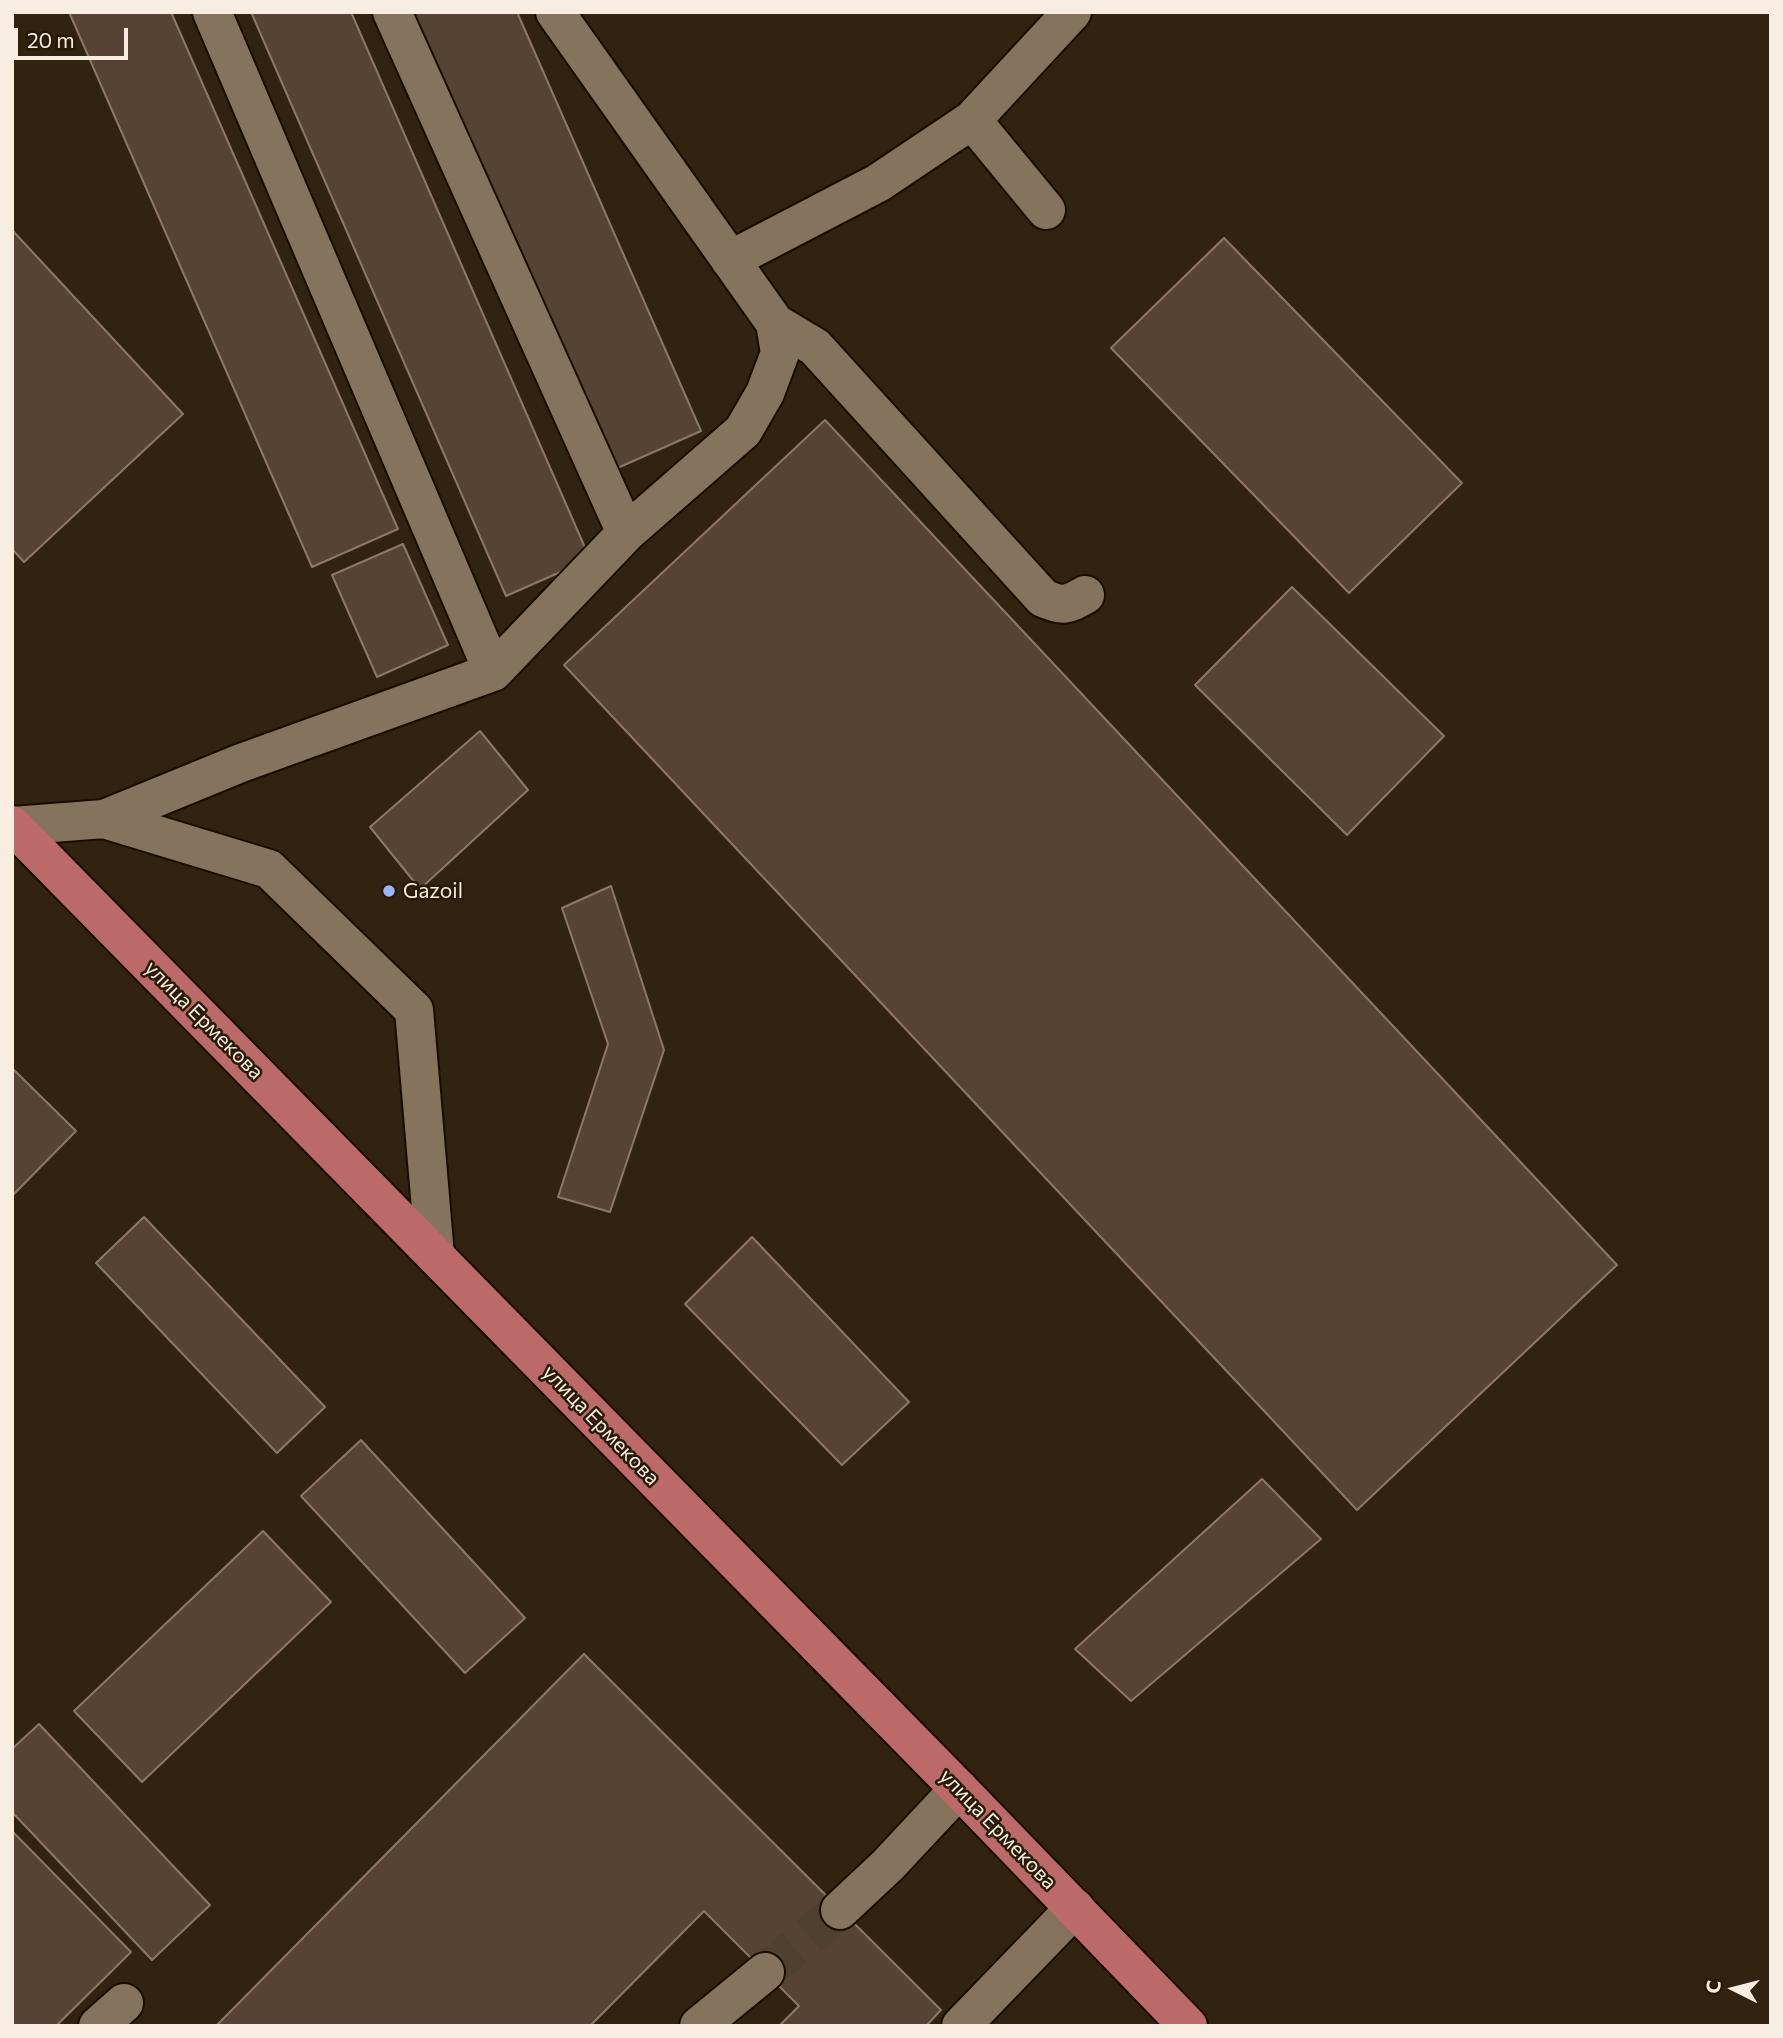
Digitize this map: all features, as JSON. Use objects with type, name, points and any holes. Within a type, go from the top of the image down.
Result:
[{"type":"main road","name":"улица Ермекова","points":[[13,826],[959,1789],[1188,2026]]},
{"type":"street","points":[[212,12],[493,672]]},
{"type":"street","points":[[392,12],[626,533]]},
{"type":"street","points":[[555,12],[775,323],[815,347],[1043,598],[1056,604],[1069,604],[1085,595]]},
{"type":"street","points":[[730,260],[878,183],[972,120],[1072,12]]},
{"type":"street","points":[[972,120],[1046,210]]},
{"type":"street","points":[[13,826],[104,819],[241,763],[493,672],[626,533],[743,431],[765,393],[780,353],[775,323]]},
{"type":"street","points":[[104,819],[269,869],[414,1010],[435,1255]]},
{"type":"street","points":[[840,1910],[888,1865],[959,1789]]},
{"type":"street","points":[[961,2026],[1075,1908]]},
{"type":"street","points":[[699,2026],[765,1972]]},
{"type":"building","points":[[69,12],[171,12],[398,529],[312,567]]},
{"type":"building","points":[[251,12],[351,12],[590,559],[506,596]]},
{"type":"building","points":[[401,12],[517,12],[701,431],[604,474]]},
{"type":"building","points":[[12,230],[183,414],[24,562],[12,549]]},
{"type":"building","points":[[1224,238],[1462,483],[1349,593],[1111,348]]},
{"type":"building","points":[[825,420],[1617,1265],[1357,1510],[564,665]]},
{"type":"building","points":[[403,544],[448,645],[377,677],[332,575]]},
{"type":"building","points":[[1292,587],[1444,736],[1347,835],[1195,685]]},
{"type":"building","points":[[480,731],[528,790],[420,889],[370,827]]},
{"type":"building","points":[[611,886],[664,1050],[610,1212],[558,1197],[608,1044],[562,908]]},
{"type":"building","points":[[12,1068],[76,1131],[12,1196]]},
{"type":"building","points":[[144,1217],[325,1407],[277,1453],[96,1263]]},
{"type":"building","points":[[752,1237],[909,1402],[842,1465],[685,1304]]},
{"type":"building","points":[[361,1440],[525,1618],[465,1673],[301,1496]]},
{"type":"building","points":[[1262,1479],[1321,1539],[1131,1701],[1075,1649]]},
{"type":"building","points":[[263,1531],[331,1602],[142,1782],[74,1711]]},
{"type":"building","points":[[584,1654],[941,2010],[926,2026],[779,2026],[799,2006],[704,1911],[590,2026],[216,2026]]},
{"type":"building","points":[[39,1724],[210,1905],[152,1960],[12,1812],[12,1749]]},
{"type":"building","points":[[12,1831],[131,1952],[56,2026],[12,2026]]},
{"type":"tunnel","points":[[765,1972],[840,1910]]},
{"type":"place","name":"Gazoil","points":[[389,891]]}]
